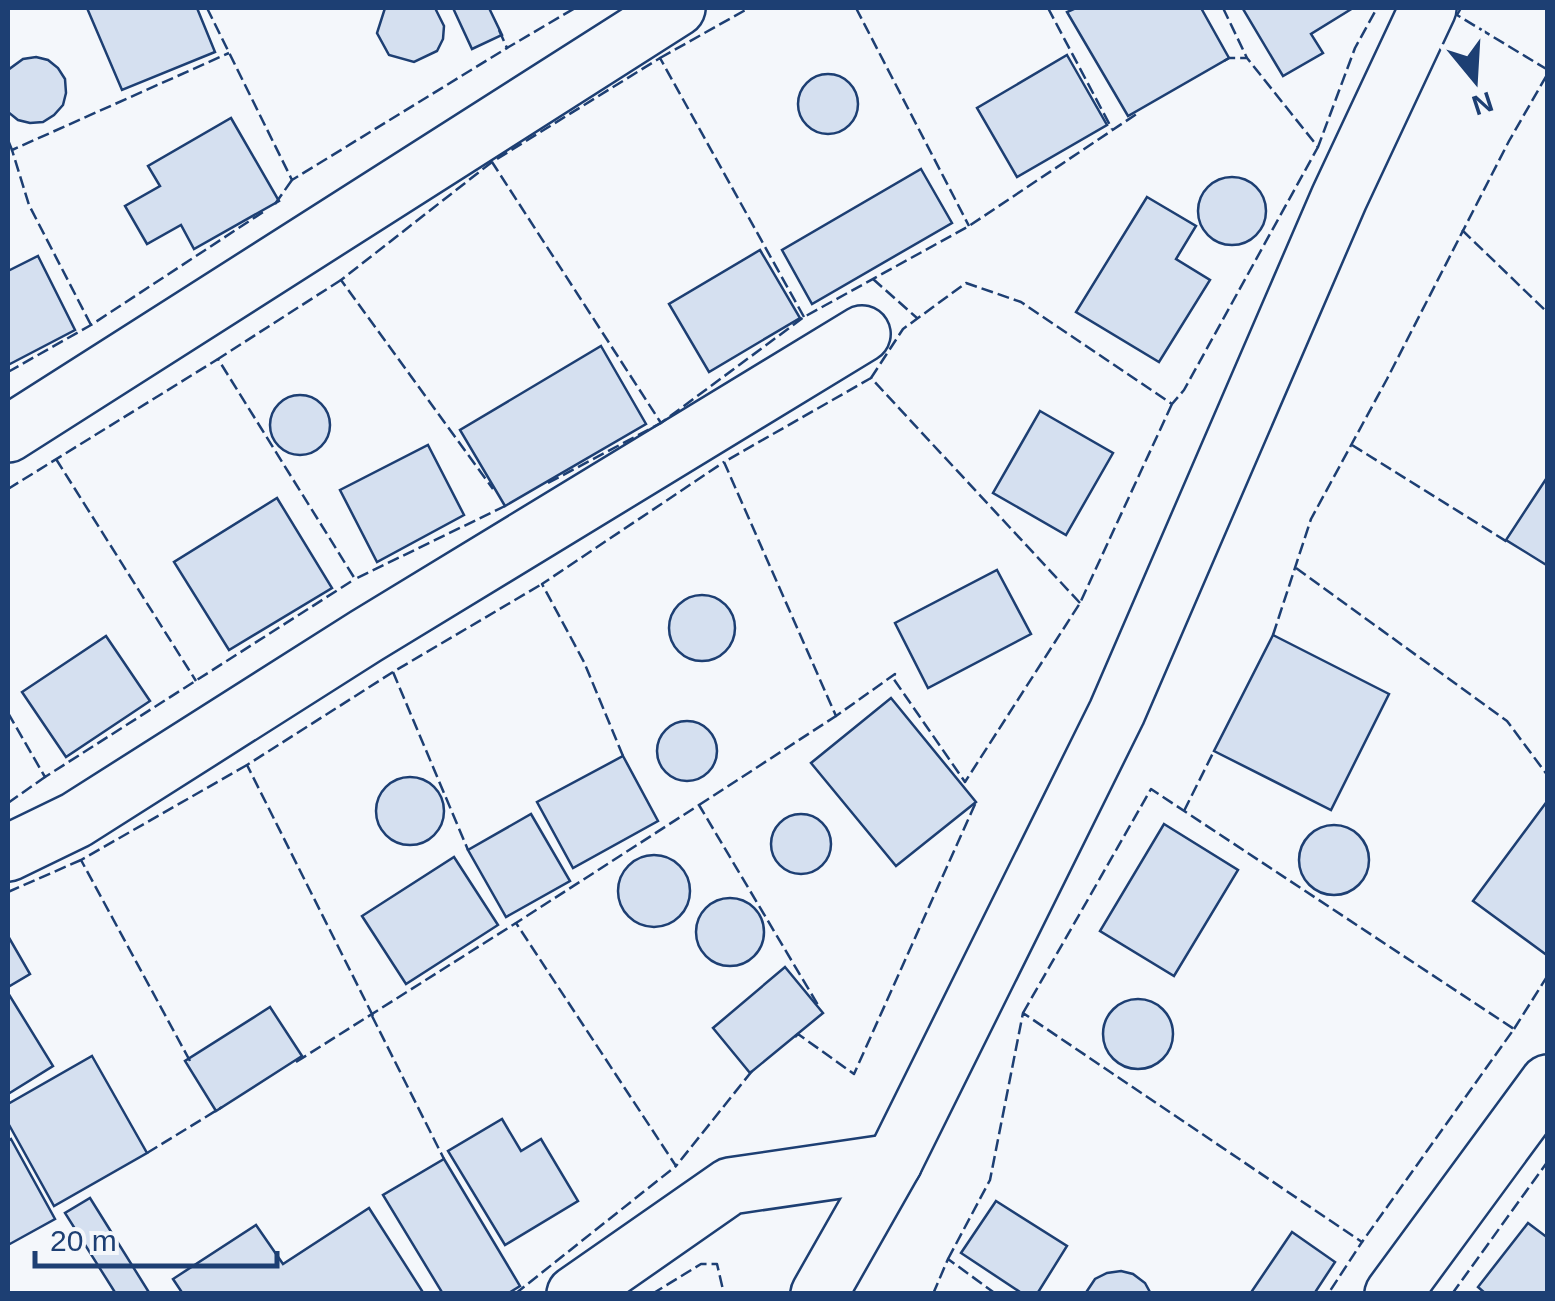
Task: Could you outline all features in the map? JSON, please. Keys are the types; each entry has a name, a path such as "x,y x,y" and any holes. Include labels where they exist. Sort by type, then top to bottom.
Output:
{"street":[{"path":"8,434 676,8"},
{"path":"819,1294 894,1162 1117,712 1339,198 1428,8"},
{"path":"8,853 76,820 366,636 862,334"},
{"path":"1393,1294 1548,1082"},
{"path":"575,1294 730,1186 894,1162"}],"building":[{"path":"87,8 197,8 215,52 122,90"},
{"path":"385,8 435,8 444,26 437,51 414,62 389,55 377,33"},
{"path":"453,8 489,8 502,35 472,49"},
{"path":"1076,8 1201,8 1229,58 1128,116 1067,12"},
{"path":"1353,8 1311,34 1323,53 1283,76 1243,9"},
{"path":"1067,55 1107,125 1017,177 977,108"},
{"path":"36,57 58,68 65,79 66,93 63,105 54,115 43,122 30,123 8,112 8,70 23,59"},
{"path":"828,74 849,83 858,104 849,125 828,134 807,125 798,104 807,83"},
{"path":"231,118 279,201 194,249 181,225 147,244 125,206 160,186 148,166"},
{"path":"921,169 952,223 812,304 782,250"},
{"path":"1232,177 1256,187 1266,211 1256,235 1232,245 1208,235 1198,211 1208,187"},
{"path":"1147,197 1196,226 1176,259 1210,280 1159,362 1076,312"},
{"path":"760,250 800,318 709,372 669,304"},
{"path":"38,256 75,330 8,365 8,271"},
{"path":"601,346 646,424 505,506 460,430"},
{"path":"300,395 321,404 330,425 321,446 300,455 279,446 270,425 279,404"},
{"path":"1040,411 1113,453 1066,535 993,493"},
{"path":"428,445 464,515 377,562 340,490"},
{"path":"1548,476 1548,566 1506,540"},
{"path":"277,498 332,588 229,650 174,562"},
{"path":"997,570 1031,634 928,688 895,623"},
{"path":"702,595 725,605 735,628 725,651 702,661 679,651 669,628 679,605"},
{"path":"1273,635 1389,694 1331,810 1214,751"},
{"path":"106,636 150,701 66,757 22,692"},
{"path":"891,698 976,802 896,866 811,763"},
{"path":"687,721 708,730 717,751 708,772 687,781 666,772 657,751 666,730"},
{"path":"623,756 658,821 573,868 537,802"},
{"path":"410,777 434,787 444,811 434,835 410,845 386,835 376,811 386,787"},
{"path":"1548,800 1548,956 1473,901"},
{"path":"531,814 570,881 506,917 468,850"},
{"path":"801,814 822,823 831,844 822,865 801,874 780,865 771,844 780,823"},
{"path":"1164,824 1238,870 1174,976 1100,931"},
{"path":"1334,825 1359,835 1369,860 1359,885 1334,895 1309,885 1299,860 1309,835"},
{"path":"654,855 679,866 690,891 679,916 654,927 629,916 618,891 629,866"},
{"path":"454,857 498,925 406,984 362,916"},
{"path":"730,898 754,908 764,932 754,956 730,966 706,956 696,932 706,908"},
{"path":"8,936 30,974 8,987"},
{"path":"785,967 823,1013 750,1073 713,1028"},
{"path":"8,993 53,1066 8,1094"},
{"path":"1138,999 1163,1009 1173,1034 1163,1059 1138,1069 1113,1059 1103,1034 1113,1009"},
{"path":"270,1007 302,1056 216,1111 185,1061"},
{"path":"92,1056 147,1153 54,1206 8,1123 8,1104"},
{"path":"502,1119 521,1151 541,1139 578,1201 505,1245 448,1151"},
{"path":"11,1139 55,1219 8,1245 8,1141"},
{"path":"444,1159 520,1286 507,1294 443,1294 383,1195"},
{"path":"90,1198 150,1294 116,1294 65,1213"},
{"path":"996,1201 1067,1246 1037,1294 1023,1294 961,1253"},
{"path":"369,1208 424,1294 183,1294 173,1279 256,1225 283,1264"},
{"path":"1528,1223 1548,1238 1548,1294 1486,1294 1478,1287"},
{"path":"1292,1232 1335,1262 1314,1294 1250,1294"},
{"path":"1121,1271 1145,1283 1151,1294 1085,1294 1095,1279"}],"fence":[{"path":"207,8 292,180 507,48"},
{"path":"499,30 507,48 575,8"},
{"path":"660,58 749,8"},
{"path":"856,8 969,226"},
{"path":"1048,8 1112,129"},
{"path":"1223,8 1247,58"},
{"path":"1224,61 1247,58 1318,147 1355,48 1377,8"},
{"path":"1461,8 1457,15 1548,70"},
{"path":"91,325 29,205 12,150 229,53"},
{"path":"804,317 660,58 492,162 661,423 804,317 969,226 1138,113"},
{"path":"1273,635 1311,519 1548,73"},
{"path":"8,140 12,150 8,152"},
{"path":"871,378 903,329 966,283 1021,302 1172,404 1184,390 1318,147"},
{"path":"492,162 341,280 493,489"},
{"path":"275,204 292,180"},
{"path":"8,372 91,325 263,212"},
{"path":"1462,230 1548,313"},
{"path":"873,279 917,318"},
{"path":"341,280 218,359 355,579 505,506"},
{"path":"8,489 218,359"},
{"path":"1080,603 871,378 724,462 836,716 895,674 893,678 965,782 1080,603 1172,404"},
{"path":"548,483 661,423"},
{"path":"1352,445 1509,543"},
{"path":"56,459 196,681"},
{"path":"623,756 584,662 542,584 724,462"},
{"path":"1296,568 1507,721 1548,776"},
{"path":"8,713 45,777 355,579"},
{"path":"373,1016 247,765 542,584"},
{"path":"393,672 468,850"},
{"path":"699,805 836,716"},
{"path":"1184,811 1214,751"},
{"path":"190,1061 81,860 247,765"},
{"path":"8,803 45,777 43,773"},
{"path":"1023,1013 1151,789 1514,1029 1362,1242"},
{"path":"795,1037 798,1034 854,1074 976,802"},
{"path":"752,1071 676,1166 516,923 699,805 818,1005"},
{"path":"8,892 81,860"},
{"path":"296,1062 516,923"},
{"path":"1514,1029 1548,975"},
{"path":"948,1259 990,1180 1023,1013 1362,1242 1328,1294"},
{"path":"372,1016 444,1159"},
{"path":"147,1153 222,1107"},
{"path":"1452,1294 1548,1161"},
{"path":"515,1294 676,1166"},
{"path":"933,1294 948,1259 996,1294"},
{"path":"652,1294 701,1264 717,1264 724,1294"}]}
